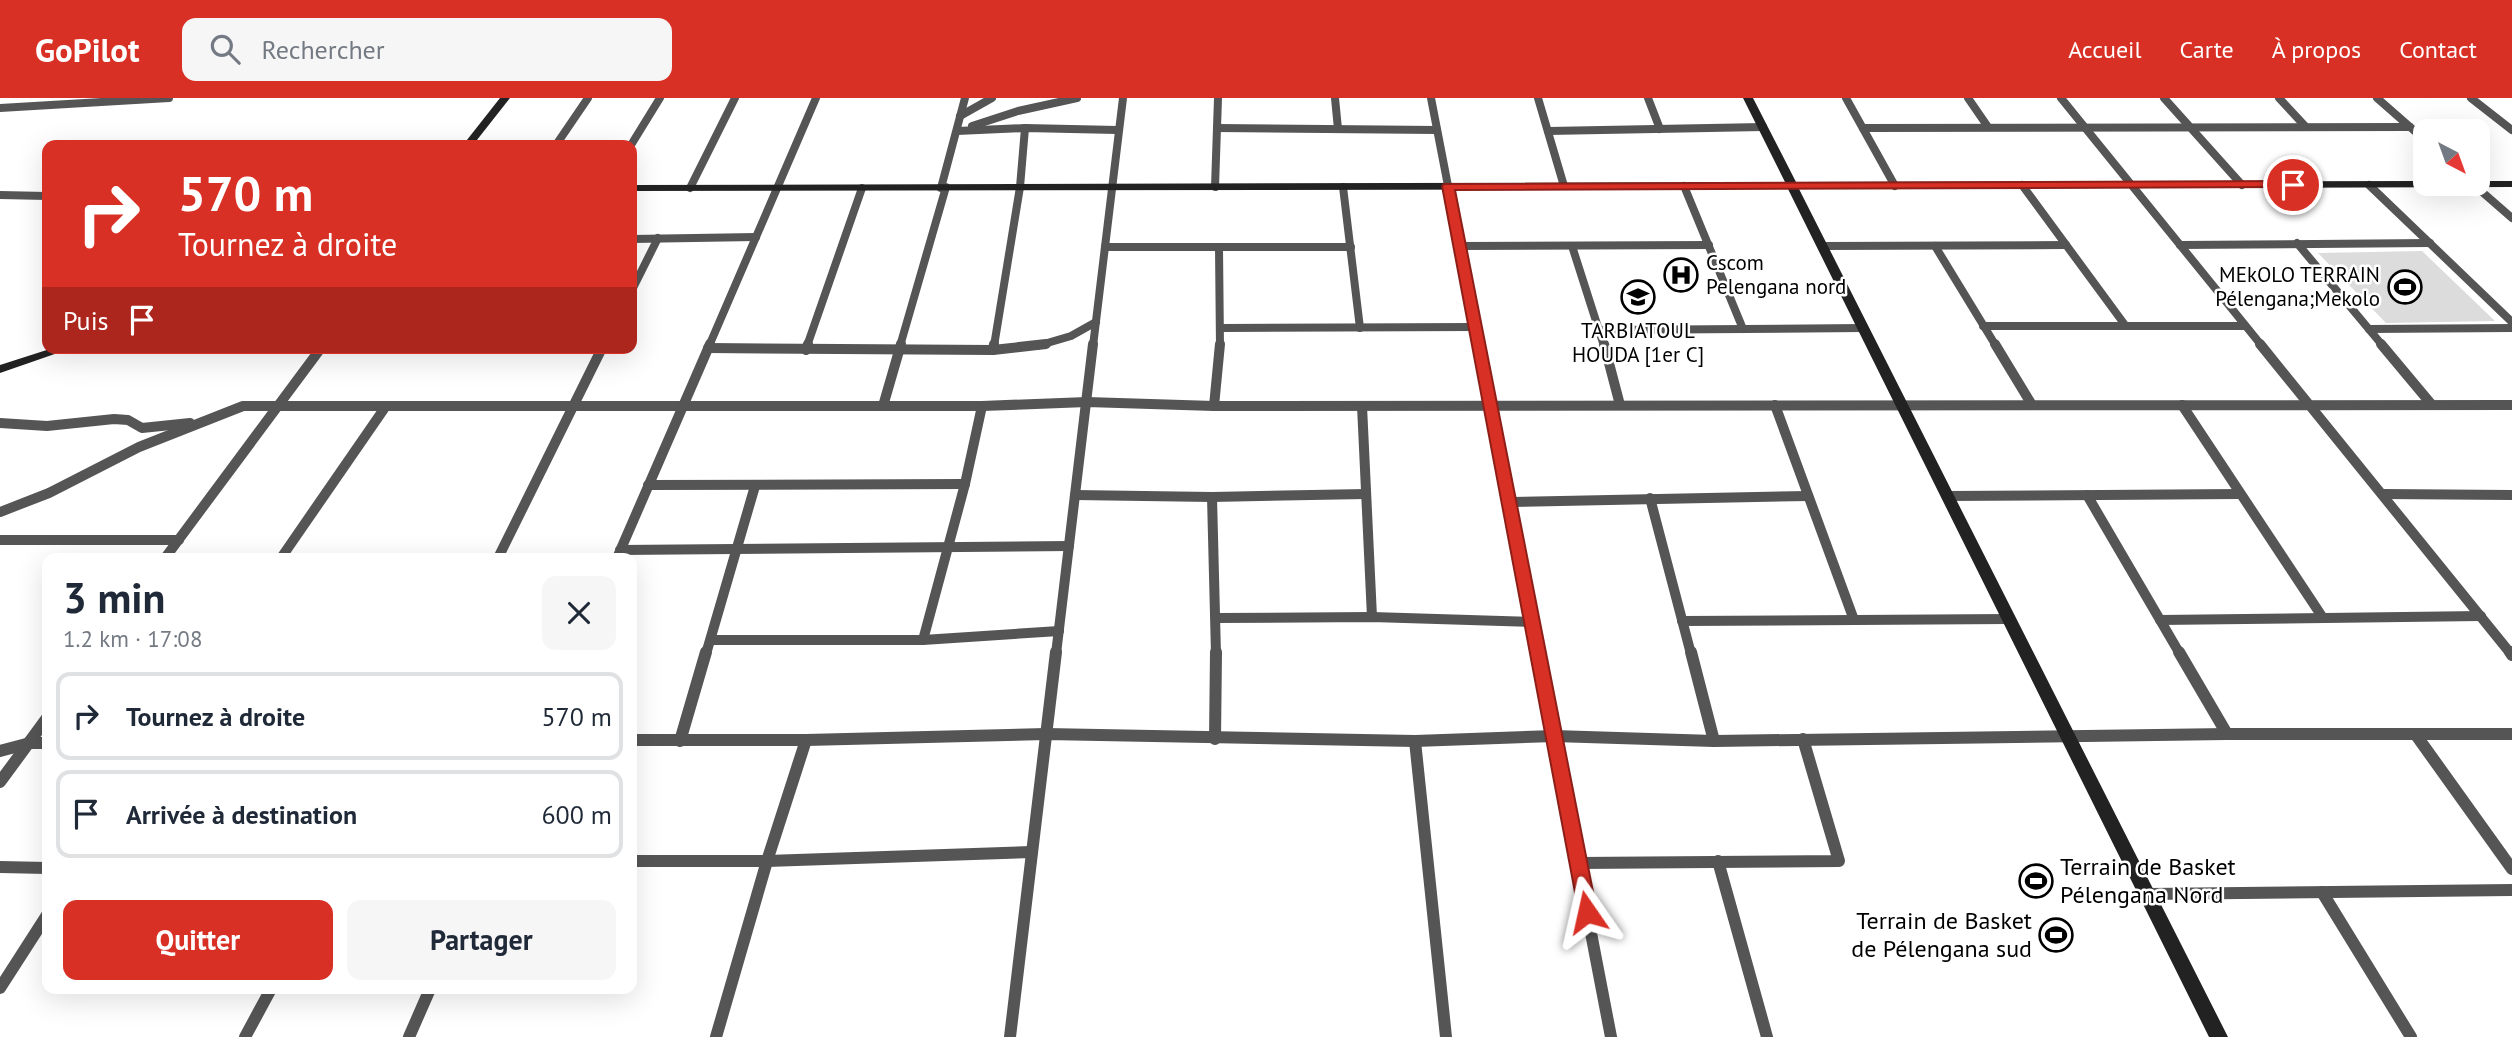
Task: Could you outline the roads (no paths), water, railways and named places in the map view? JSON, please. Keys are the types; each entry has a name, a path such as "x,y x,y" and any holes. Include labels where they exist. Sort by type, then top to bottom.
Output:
{"street":[{"path":"0,108 169,98"},
{"path":"472,140 506,98"},
{"path":"559,140 588,98"},
{"path":"634,140 660,98"},
{"path":"690,188 735,98"},
{"path":"618,553 816,98"},
{"path":"883,406 944,187 965,98"},
{"path":"960,116 992,98"},
{"path":"957,131 1018,111 1077,98"},
{"path":"1010,1037 1122,98"},
{"path":"1215,187 1218,98"},
{"path":"1335,98 1338,129"},
{"path":"1431,98 1611,1037"},
{"path":"1538,98 1564,186"},
{"path":"1648,98 1660,129"},
{"path":"1748,98 2219,1037"},
{"path":"1846,98 1895,186"},
{"path":"1968,98 1988,127"},
{"path":"2061,98 2512,654"},
{"path":"2164,98 2242,185"},
{"path":"2278,98 2305,126"},
{"path":"2377,98 2413,130"},
{"path":"2471,98 2511,128"},
{"path":"1548,131 1763,127"},
{"path":"1863,128 2410,127"},
{"path":"957,131 1025,128 1117,130"},
{"path":"993,351 1020,187 1025,128"},
{"path":"1217,128 1437,130"},
{"path":"2490,184 2512,184"},
{"path":"2022,185 2125,325"},
{"path":"2369,185 2512,322"},
{"path":"637,188 2413,185"},
{"path":"1684,186 1743,329"},
{"path":"1343,187 1360,328"},
{"path":"806,350 862,188"},
{"path":"0,195 42,196"},
{"path":"2487,196 2512,218"},
{"path":"637,239 756,237"},
{"path":"637,280 658,239"},
{"path":"2297,243 2432,405"},
{"path":"2180,245 2430,243"},
{"path":"1460,246 1709,245"},
{"path":"1822,246 2066,245"},
{"path":"1572,246 1600,330 1620,405"},
{"path":"1935,246 2032,405"},
{"path":"1105,247 1351,247"},
{"path":"1214,406 1222,328 1219,248"},
{"path":"708,348 993,351 1053,344 1073,337 1096,323"},
{"path":"1983,326 2245,326"},
{"path":"1222,328 1475,327"},
{"path":"2369,329 2512,327"},
{"path":"1600,330 1863,328"},
{"path":"0,369 47,354"},
{"path":"169,553 317,354"},
{"path":"500,553 599,354"},
{"path":"0,512 49,493 139,447 243,406 982,406 1087,402 1214,406 2512,405"},
{"path":"1775,405 1854,621"},
{"path":"2182,405 2323,618"},
{"path":"284,553 386,406"},
{"path":"923,639 965,484 982,406"},
{"path":"1362,406 1372,617"},
{"path":"0,423 47,426 114,419 128,420 142,428 203,422"},
{"path":"648,485 965,484"},
{"path":"680,741 712,640 755,486"},
{"path":"1075,495 1212,497 1366,494"},
{"path":"1948,496 2240,494"},
{"path":"2382,494 2512,495"},
{"path":"2087,495 2227,734"},
{"path":"1509,502 1808,496"},
{"path":"1212,497 1216,618 1215,739"},
{"path":"1650,498 1714,741"},
{"path":"0,540 179,540"},
{"path":"637,553 738,548 1069,546"},
{"path":"2160,620 2481,616"},
{"path":"1216,618 1372,617 1532,622"},
{"path":"1682,621 2009,619"},
{"path":"712,640 923,639 1059,631"},
{"path":"0,782 42,725"},
{"path":"637,740 806,740 1046,734 1415,741 1554,736 1714,741 2227,734 2512,734"},
{"path":"2416,735 2512,869"},
{"path":"1578,863 1839,861 1803,739"},
{"path":"716,1037 806,740"},
{"path":"1415,741 1446,1037"},
{"path":"0,751 30,743 42,743"},
{"path":"637,861 768,861 1032,852"},
{"path":"1718,861 1767,1037"},
{"path":"0,867 42,868"},
{"path":"2148,894 2512,890"},
{"path":"2322,891 2412,1037"},
{"path":"0,988 42,923"},
{"path":"245,1037 268,994"},
{"path":"409,1037 428,994"}],"place":[{"name":"Cscom Pelengana nord","path":"1681,275"},
{"name":"MEkOLO TERRAIN Pélengana;Mekolo","path":"2405,287"},
{"name":"TARBIATOUL HOUDA [1er C]","path":"1638,297"},
{"name":"Terrain de Basket Pélengana Nord","path":"2036,881"},
{"name":"Terrain de Basket de Pélengana sud","path":"2056,935"}]}
